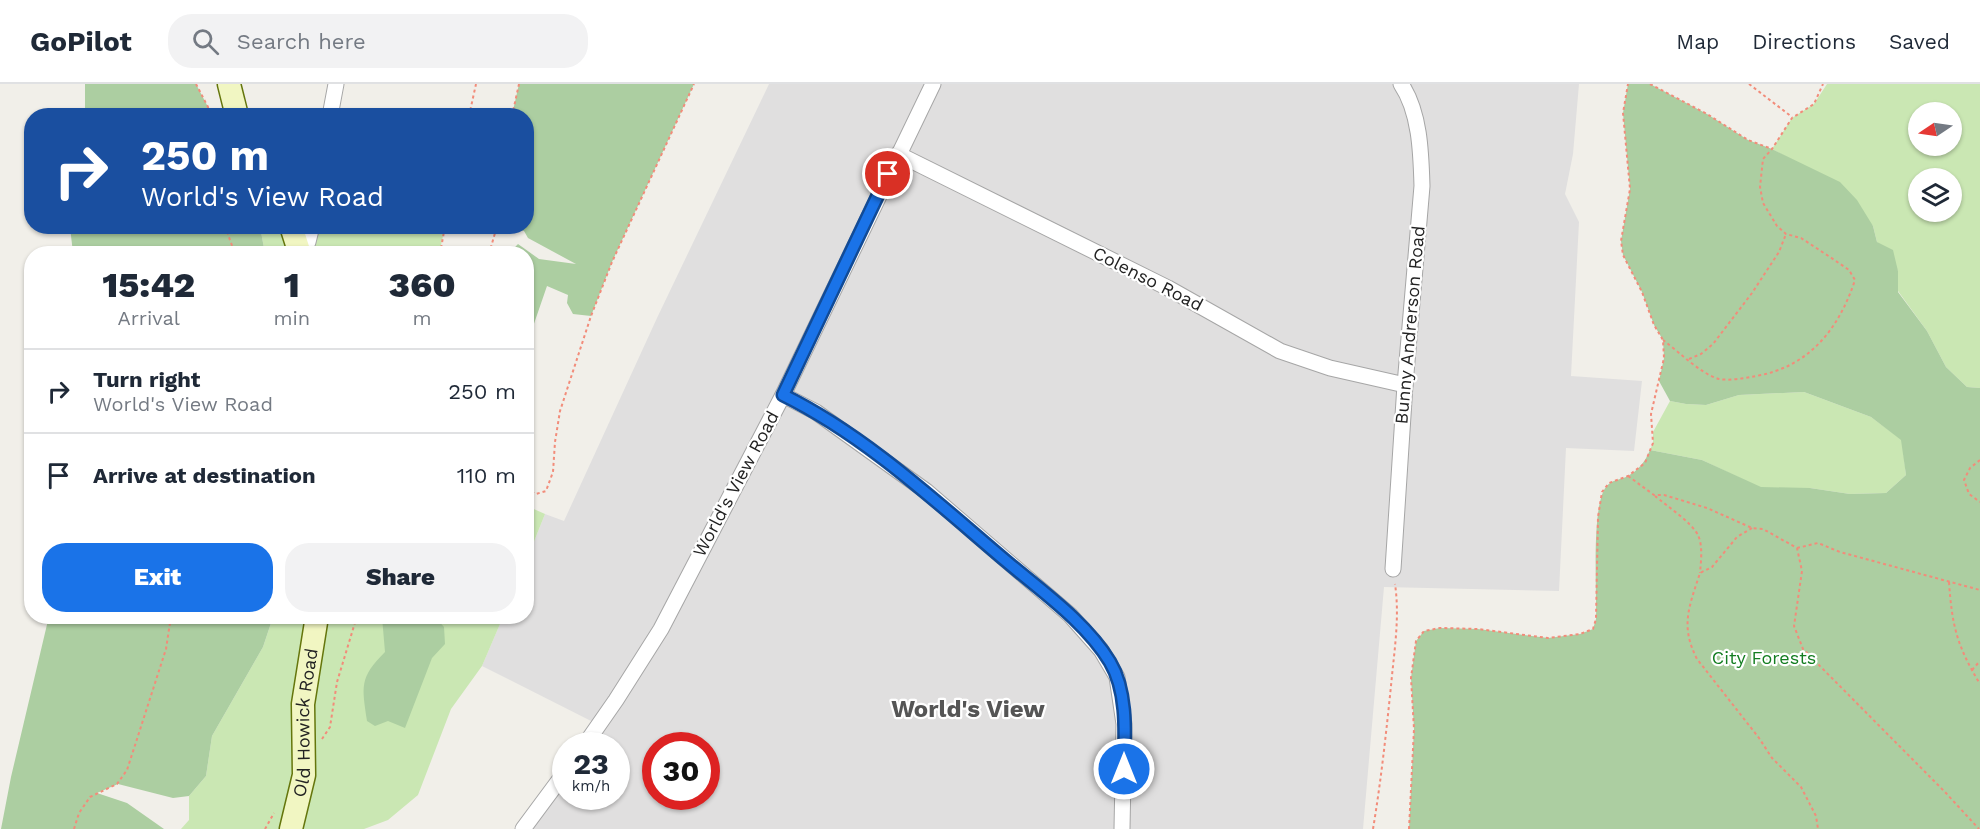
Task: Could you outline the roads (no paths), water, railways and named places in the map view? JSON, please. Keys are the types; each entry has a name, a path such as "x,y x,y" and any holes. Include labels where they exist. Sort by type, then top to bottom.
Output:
{"main road":[{"path":"229,84 235,108"},
{"name":"Old Howick Road","path":"291,829 304,775 303,704 316,624"}],"street":[{"path":"332,108 336,84"},
{"name":"World's View Road","path":"594,732 661,629 783,395 933,84"},
{"name":"Bunny Andrerson Road","path":"1393,569 1405,385 1422,186 1421,159 1412,106 1401,84"},
{"name":"Colenso Road","path":"898,154 1168,288 1280,351 1330,368 1405,385"},
{"path":"783,395 816,412 926,491 1070,615 1101,650 1117,677 1123,714 1125,744 1122,829"},
{"path":"523,829 552,790"}],"district":[{"name":"World's View","path":"968,709"}],"park label":[{"name":"City Forests","path":"1764,658"}]}
